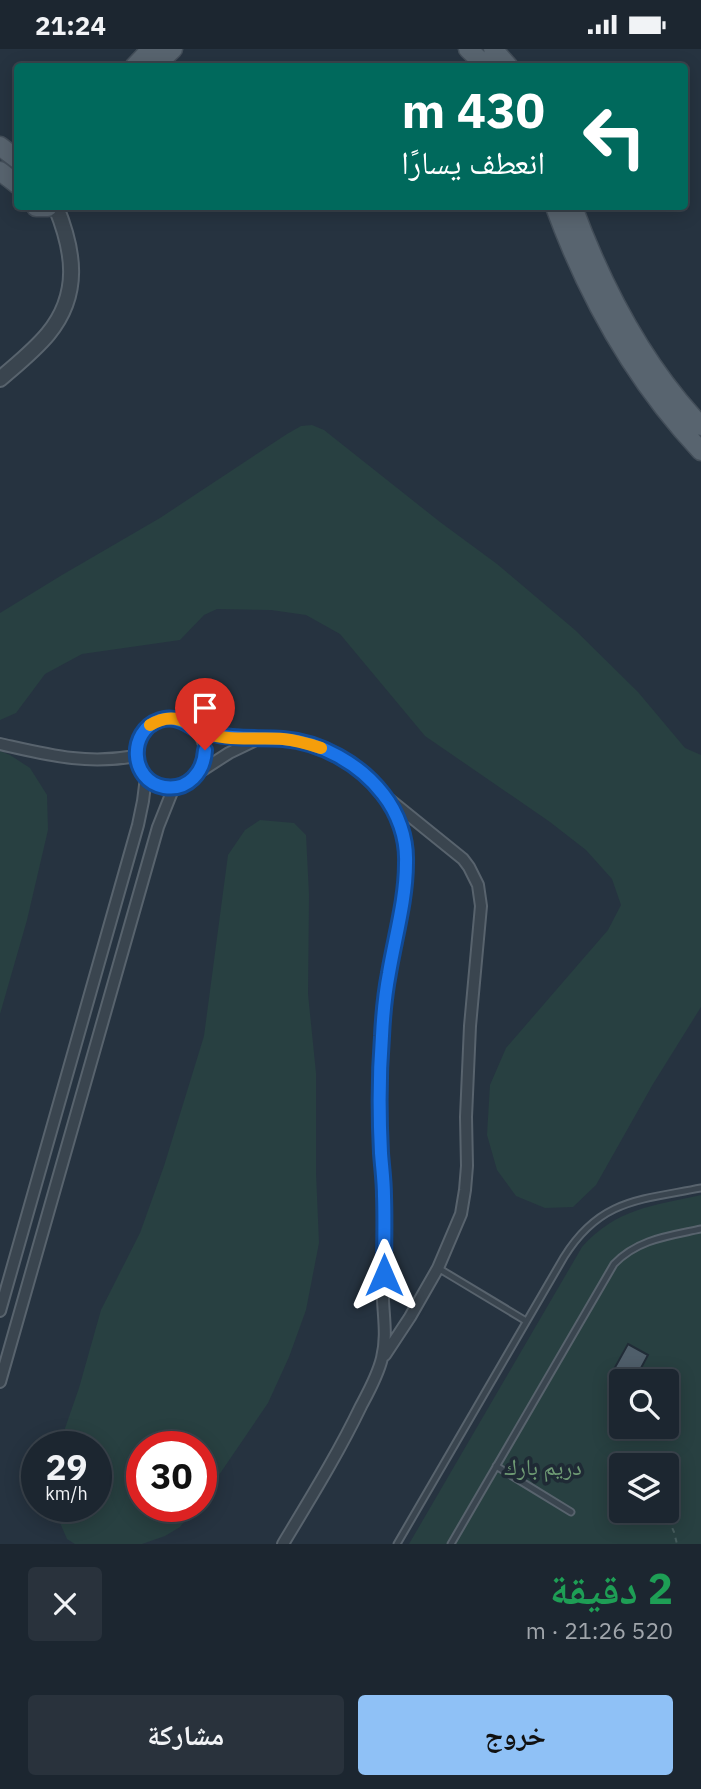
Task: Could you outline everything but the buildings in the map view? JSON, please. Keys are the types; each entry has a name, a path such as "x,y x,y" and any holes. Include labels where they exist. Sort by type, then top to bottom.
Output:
{"main road":[{"path":"138,63 151,49"},
{"path":"158,63 173,49"},
{"path":"468,49 483,63"},
{"path":"493,49 505,63"},
{"path":"0,146 14,157"},
{"path":"0,171 14,182"},
{"path":"556,210 581,269 637,373 701,451"},
{"path":"574,210 596,263 632,333 672,393 701,426"}],"street":[{"path":"0,379 48,334 66,302 72,265 70,246 57,210"},
{"path":"200,772 205,750 200,735 183,720 160,720 142,734 136,756 138,764 146,777 159,785 174,787 188,782 229,753 260,739"},
{"path":"195,729 227,737 296,741 323,749 357,769 376,785 396,815 404,839 407,865 388,976 382,1038 380,1100 384,1193 383,1303 386,1327 382,1360 349,1431 283,1544"},
{"path":"0,744 75,759 105,760 136,756"},
{"path":"0,1311 141,813 146,777"},
{"path":"0,1382 158,827 174,787"},
{"path":"382,1360 438,1268 461,1214 467,1165 467,1072 481,906 474,876 463,859 383,795"},
{"path":"97,968 116,973"}],"lane":[{"path":"397,1544 571,1245 589,1224 625,1204 701,1188"},
{"path":"451,1544 614,1263 629,1250 648,1241 701,1229"},
{"path":"438,1268 526,1321"},
{"path":"496,1466 571,1513"}],"path":[{"path":"670,1523 677,1544"}],"green space":[{"path":"312,425 324,430 497,564 575,630 638,692 685,748 701,755 701,1007 653,1084 596,1185 573,1207 545,1208 516,1196 497,1170 487,1135 490,1085 506,1048 608,930 621,905 612,879 586,850 550,822 425,736 340,634 306,615 271,610 217,609 204,615 180,640 82,654 45,674 16,713 0,720 0,613 160,518 287,434 301,426"},
{"path":"0,751 30,768 47,795 48,830 27,920 0,1014"},
{"path":"260,820 294,823 306,835 309,895 308,994 316,1073 319,1243 306,1310 268,1403 217,1478 217,1431 126,1431 126,1522 184,1522 180,1527 142,1544 75,1544 67,1539 60,1522 112,1522 112,1431 64,1431 101,1310 140,1233 164,1166 204,1036 228,855 245,830"},
{"name":"دريم بارك","path":"701,1195 701,1544 409,1544 582,1247 595,1234 622,1216 651,1206"}],"slow traffic":[{"path":"150,725 160,720 183,720 195,729 211,734 244,739 281,739 321,748"}],"route":[{"path":"205,750 203,765 195,778 174,787 152,782 141,771 136,756 138,741 147,728 160,720 168,719 183,720 195,729 227,737 281,739 310,744 335,755 367,777 376,785 396,815 404,839 407,865 388,976 380,1070 384,1275"}]}
